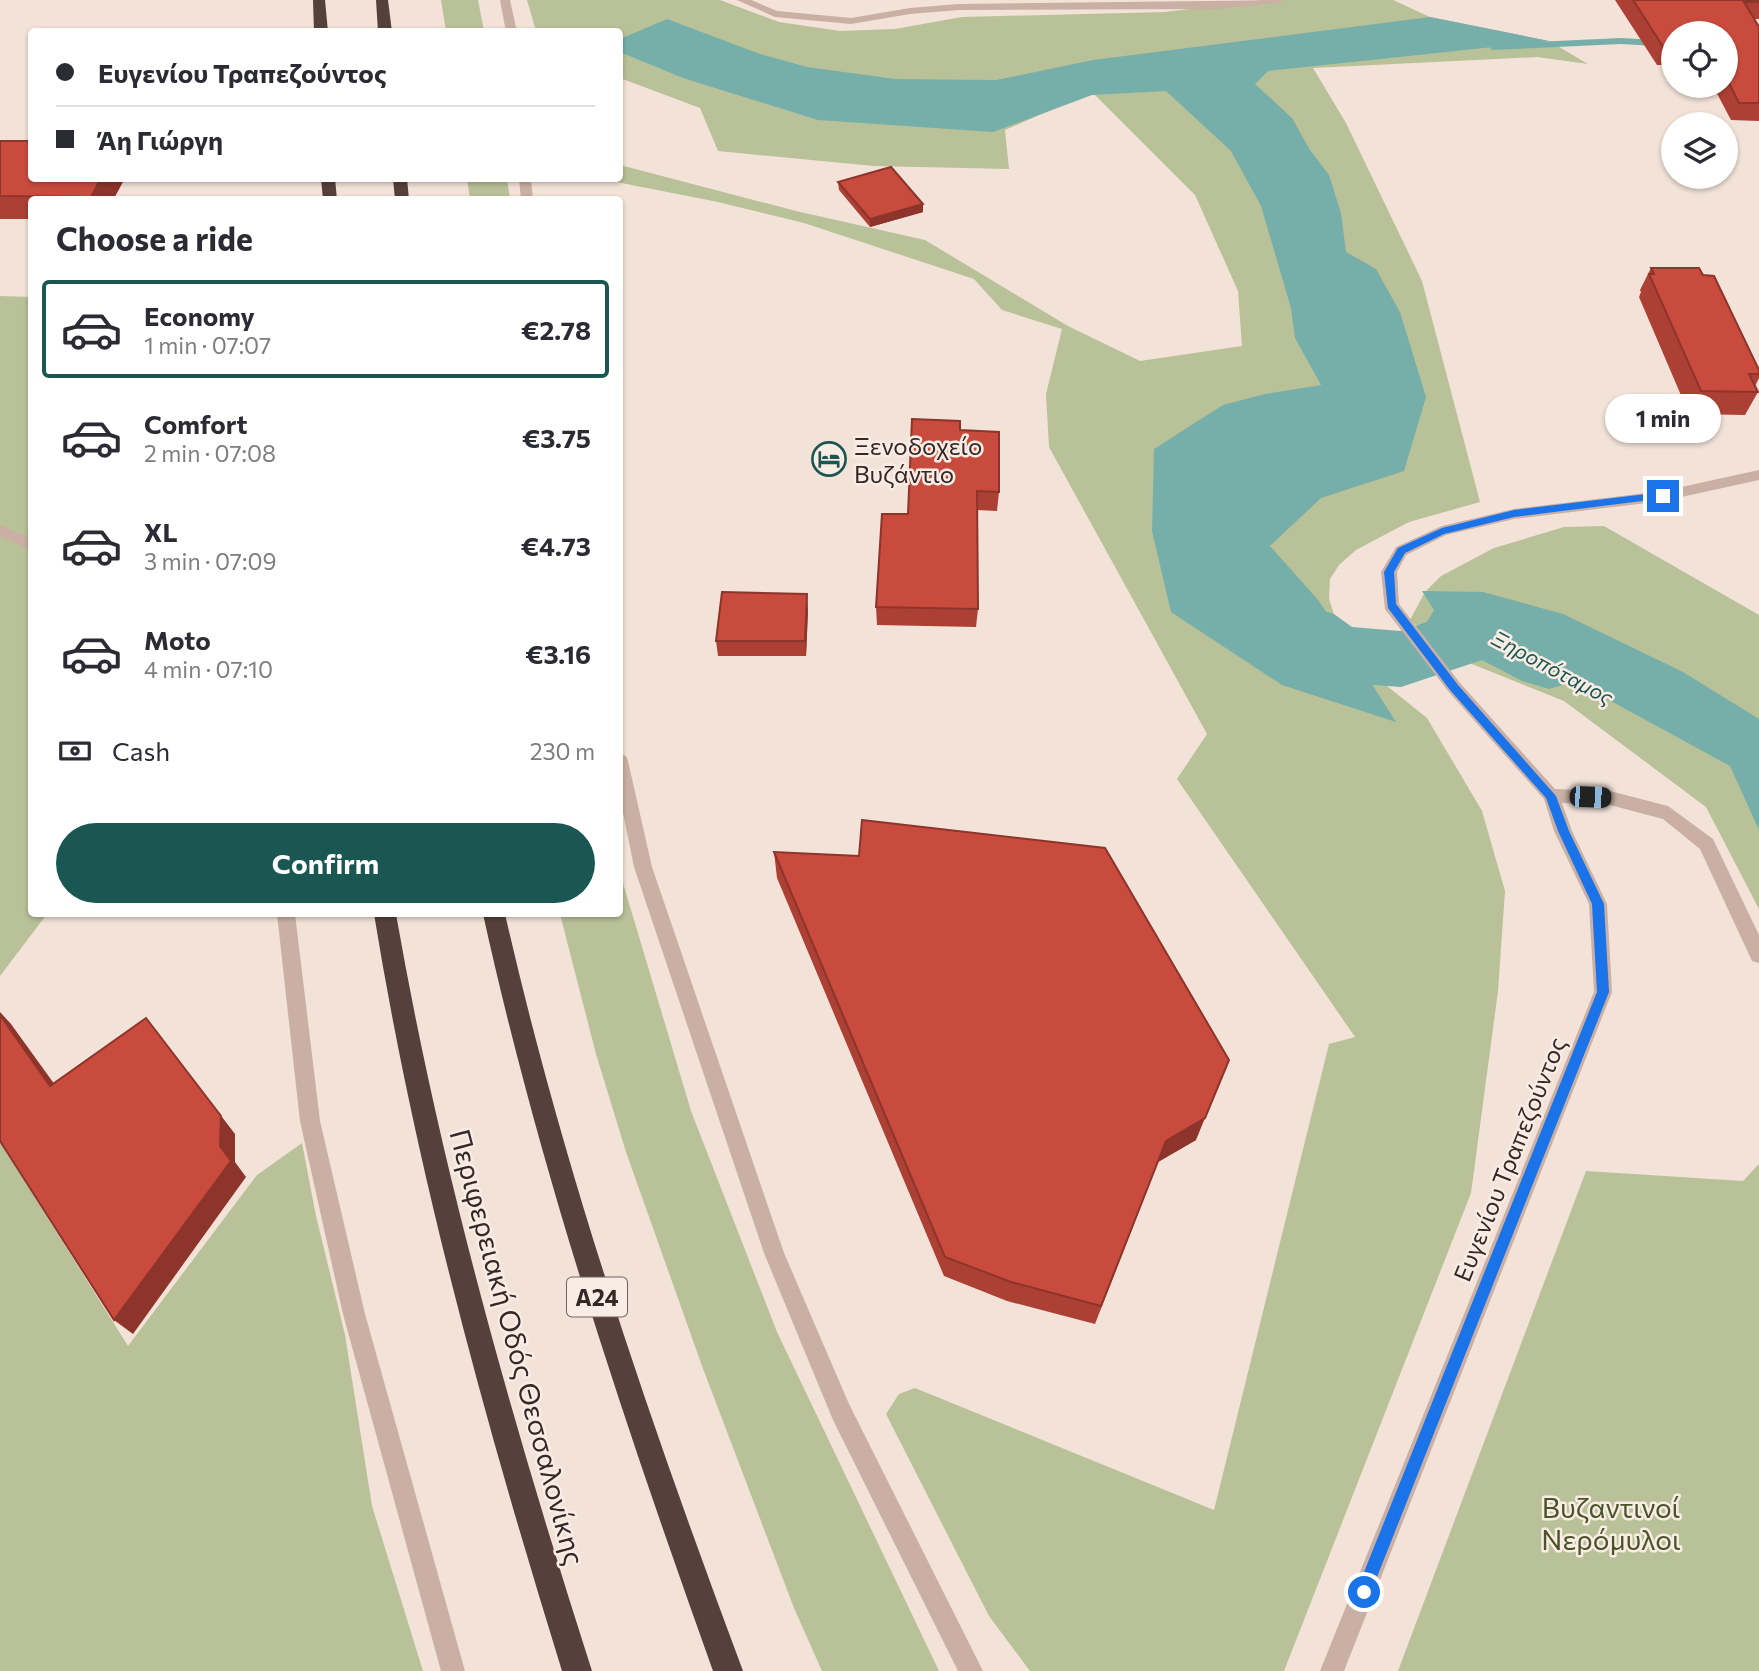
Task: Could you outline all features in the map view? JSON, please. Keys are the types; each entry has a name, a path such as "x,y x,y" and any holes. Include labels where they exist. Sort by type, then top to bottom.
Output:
{"highway":[{"path":"319,0 321,28"},
{"path":"382,0 385,28"},
{"name":"Περιφερειακή Οδός Θεσσαλονίκης","path":"385,917 397,996 448,1233 529,1519 577,1671"},
{"name":"Α24","path":"495,917 563,1195 654,1469 728,1671"}],"street":[{"path":"505,0 511,28"},
{"path":"742,0 775,14 851,21 910,11 959,8 1218,6 1278,0"},
{"name":"Ευγενίου Τραπεζούντος","path":"1332,1671 1603,992 1598,904 1563,831 1550,796 1454,687 1391,605 1389,572 1401,551 1442,531 1514,514 1663,496 1759,475"},
{"path":"0,530 28,543"},
{"path":"623,775 643,867 774,1253 841,1412 971,1671"},
{"path":"1550,796 1610,798 1668,813 1707,844 1759,955"},
{"path":"286,917 310,1121 354,1314 453,1671"}],"green space":[{"path":"441,0 478,0 483,28 446,28"},
{"path":"527,0 720,0 779,22 840,31 895,29 962,17 1165,12 1262,0 1393,0 1430,17 1549,41 1588,64 1537,57 1313,68 1346,123 1422,281 1480,502 1409,522 1356,550 1339,565 1330,579 1329,599 1347,654 1427,718 1482,811 1505,891 1498,991 1471,1193 1284,1671 1030,1671 989,1616 886,1414 899,1394 915,1388 1214,1510 1329,1044 1355,1037 1177,779 1207,734 1049,447 1046,394 1062,329 1002,310 974,279 804,223 718,202 616,182 623,182 623,166 796,211 925,240 1068,326 1140,361 1242,346 1238,291 1195,195 1092,92 1005,130 1009,169 874,166 718,151 700,108 623,79 623,28 535,28"},
{"path":"467,182 507,182 510,196 470,196"},
{"path":"0,296 28,297 28,917 45,917 0,976"},
{"path":"1604,526 1759,615 1759,909 1706,807 1564,701 1457,658 1410,620 1425,592 1441,576 1494,548 1564,527"},
{"path":"623,883 691,1111 777,1332 939,1671 822,1671 794,1608 702,1366 626,1152 596,1054 561,917 623,917"},
{"path":"0,1142 128,1346 257,1175 302,1143 316,1216 345,1335 372,1506 423,1671 0,1671"},
{"name":"Βυζαντινοί Νερόμυλοι","path":"1759,1164 1759,1671 1398,1671 1586,1171 1743,1181"}],"water":[{"path":"1430,17 1549,41 1268,71 1255,84 1292,118 1310,150 1329,175 1341,213 1346,252 1376,269 1400,312 1426,397 1404,471 1321,498 1270,546 1319,601 1396,722 1282,685 1171,612 1152,531 1154,449 1223,405 1265,394 1321,385 1295,338 1291,308 1261,206 1231,151 1166,91 1092,95 993,132 818,120 683,78 623,53 623,38 667,19 760,54 807,67 895,79 996,80 1093,60"},
{"path":"1422,591 1483,592 1563,614 1683,672 1759,719 1759,830 1730,766 1576,682 1460,651"}],"building":[{"path":"1633,0 1759,0 1744,2 1759,27 1759,103 1739,103 1736,98 1738,21 1661,21 1661,43"},
{"path":"0,141 28,141 28,182 99,182 92,196 0,196"},
{"path":"891,167 923,204 870,219 838,182"},
{"path":"1651,268 1699,268 1703,275 1714,276 1759,370 1759,374 1749,374 1758,392 1701,391 1649,274 1654,274"},
{"path":"912,419 960,421 960,430 999,432 999,492 977,491 978,609 876,607 882,514 908,514"},
{"path":"722,592 807,594 805,641 716,641"},
{"path":"862,820 1105,848 1229,1060 1205,1118 1166,1141 1101,1306 1011,1282 945,1257 774,852 859,856"},
{"path":"0,1015 50,1086 146,1018 221,1116 220,1146 231,1161 114,1320 0,1141"}],"waterway":[{"path":"1493,47 1621,41 1661,43"},
{"name":"Ξηροπόταμος","path":"1255,607 1294,634 1308,634 1335,654 1401,659 1455,641 1463,624 1503,637 1549,661"}],"place":[{"name":"Ξενοδοχείο Βυζάντιο","path":"829,459"}],"route":[{"path":"1364,1592 1603,992 1598,904 1563,831 1550,796 1454,687 1391,605 1389,572 1401,551 1442,531 1514,514 1663,496"}]}
